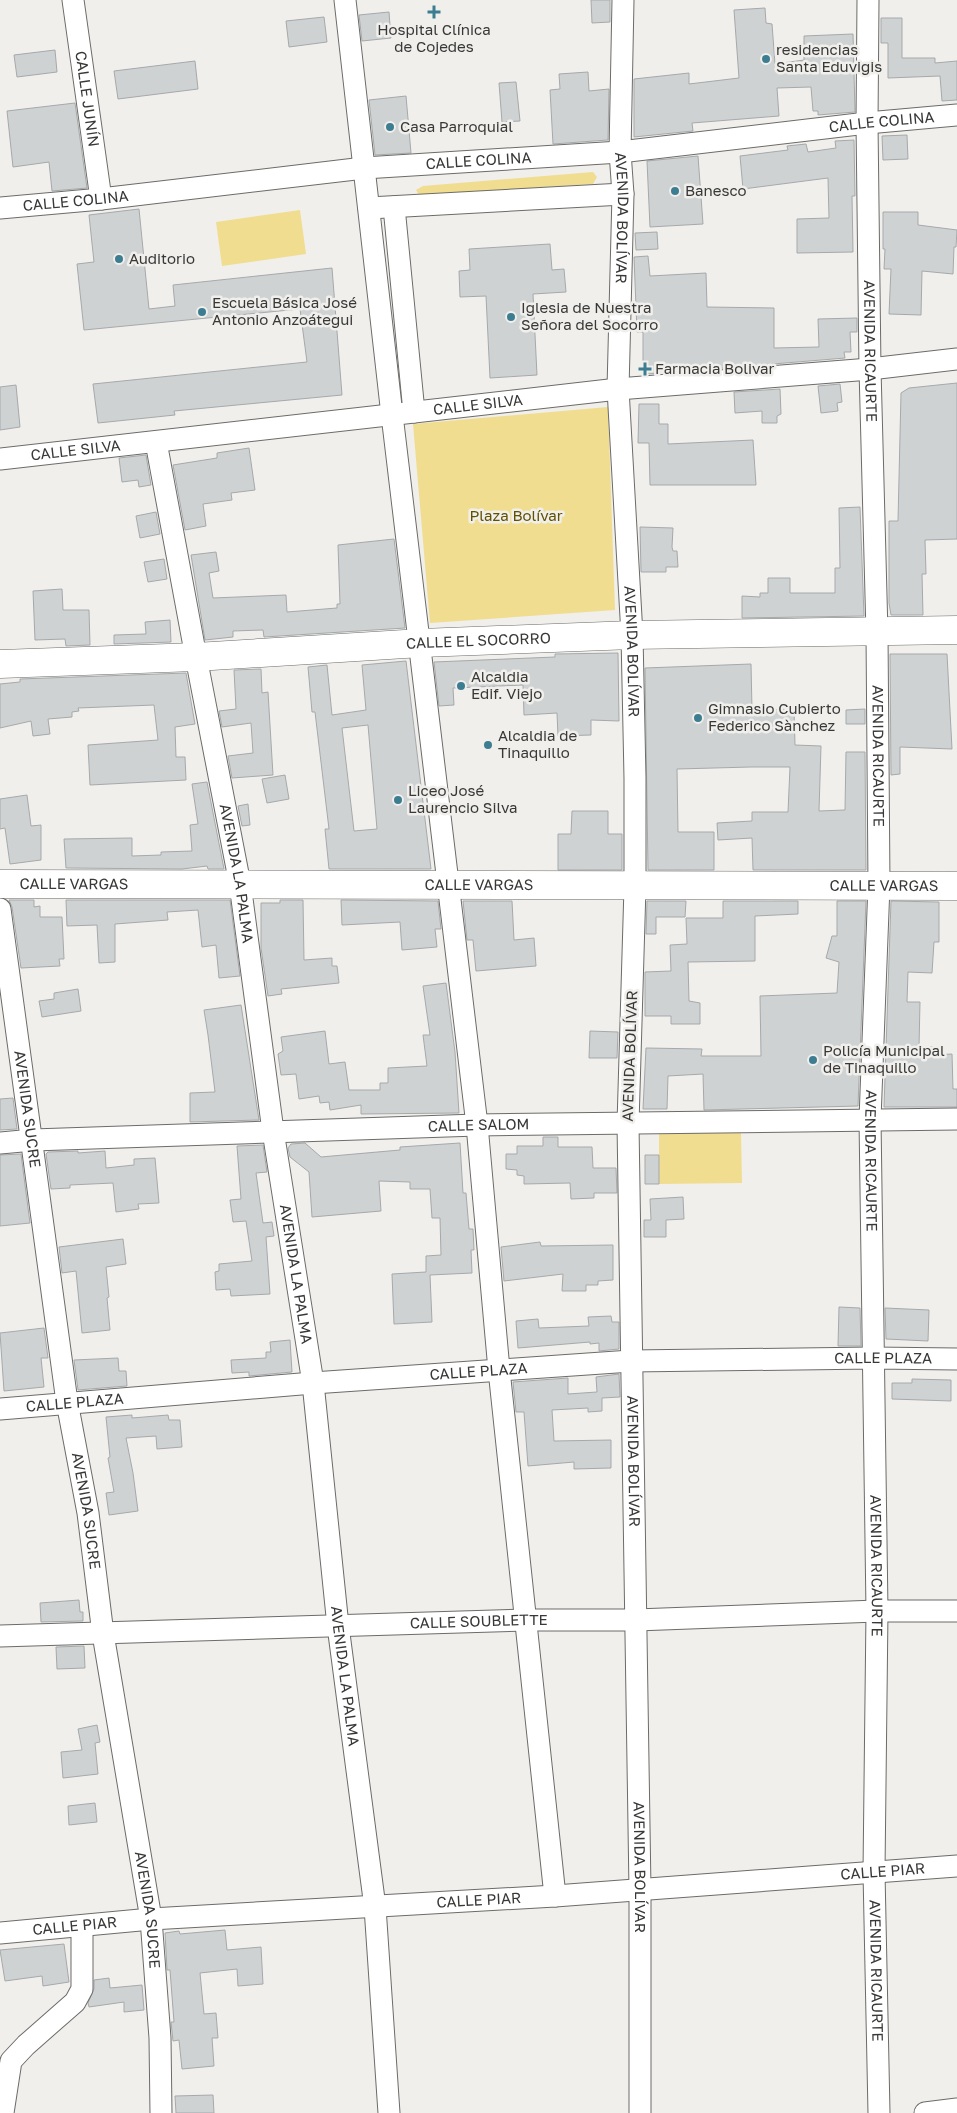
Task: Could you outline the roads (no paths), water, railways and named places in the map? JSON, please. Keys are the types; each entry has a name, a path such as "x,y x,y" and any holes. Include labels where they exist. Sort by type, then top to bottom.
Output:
{"street":[{"name":"CALLE JUNÍN","path":"73,0 100,199"},
{"path":"345,0 447,886 477,1125 499,1370 555,1896"},
{"name":"AVENIDA BOLÍVAR","path":"623,0 620,152 623,194 618,389 632,635 635,778 635,887 628,1124 640,1890 640,2113"},
{"name":"AVENIDA RICAURTE","path":"868,0 867,123 870,369 877,633 879,885 870,1120 877,1611 874,1872 879,2113"},
{"name":"CALLE COLINA","path":"0,208 100,199 364,168 620,152 867,123 957,115"},
{"path":"368,208 623,194"},
{"path":"394,207 414,412"},
{"name":"CALLE SILVA","path":"0,459 618,389 870,369 957,359"},
{"name":"AVENIDA LA PALMA","path":"156,442 240,884 273,1131 313,1384 338,1626 374,1907 389,2113"},
{"name":"CALLE EL SOCORRO","path":"0,664 196,657 420,643 632,635 877,633 957,630"},
{"name":"CALLE VARGAS","path":"0,884 635,887 957,886"},
{"name":"AVENIDA SUCRE","path":"0,909 33,1140 67,1402 88,1513 104,1634 151,1919 160,2038 161,2113"},
{"name":"CALLE SALOM","path":"0,1143 33,1140 477,1125 957,1119"},
{"name":"CALLE PLAZA","path":"0,1409 67,1402 631,1361 873,1358 957,1359"},
{"name":"CALLE SOUBLETTE","path":"0,1636 527,1620 636,1620 877,1611 957,1611"},
{"name":"CALLE PIAR","path":"0,1933 151,1919 555,1896 957,1866"},
{"path":"4,2113 11,2061 26,2045 75,2002 82,1989 82,1926"},
{"path":"925,2113 957,2109"}],"place":[{"name":"Hospital Clínica de Cojedes","path":"434,12"},
{"name":"residencias Santa Eduvigis","path":"766,59"},
{"name":"Casa Parroquial","path":"390,127"},
{"name":"Banesco","path":"675,191"},
{"name":"Auditorio","path":"119,259"},
{"name":"Escuela Básica José Antonio Anzoátegui","path":"202,312"},
{"name":"Iglesia de Nuestra Señora del Socorro","path":"511,317"},
{"name":"Farmacia Bolivar","path":"645,369"},
{"name":"Alcaldia Edif. Viejo","path":"461,686"},
{"name":"Gimnasio Cubierto Federico Sànchez","path":"698,718"},
{"name":"Alcaldia de Tinaquillo","path":"488,745"},
{"name":"Liceo José Laurencio Silva","path":"398,800"},
{"name":"Policía Municipal de Tinaquillo","path":"813,1060"}],"park label":[{"name":"Plaza Bolívar","path":"516,516"}]}
